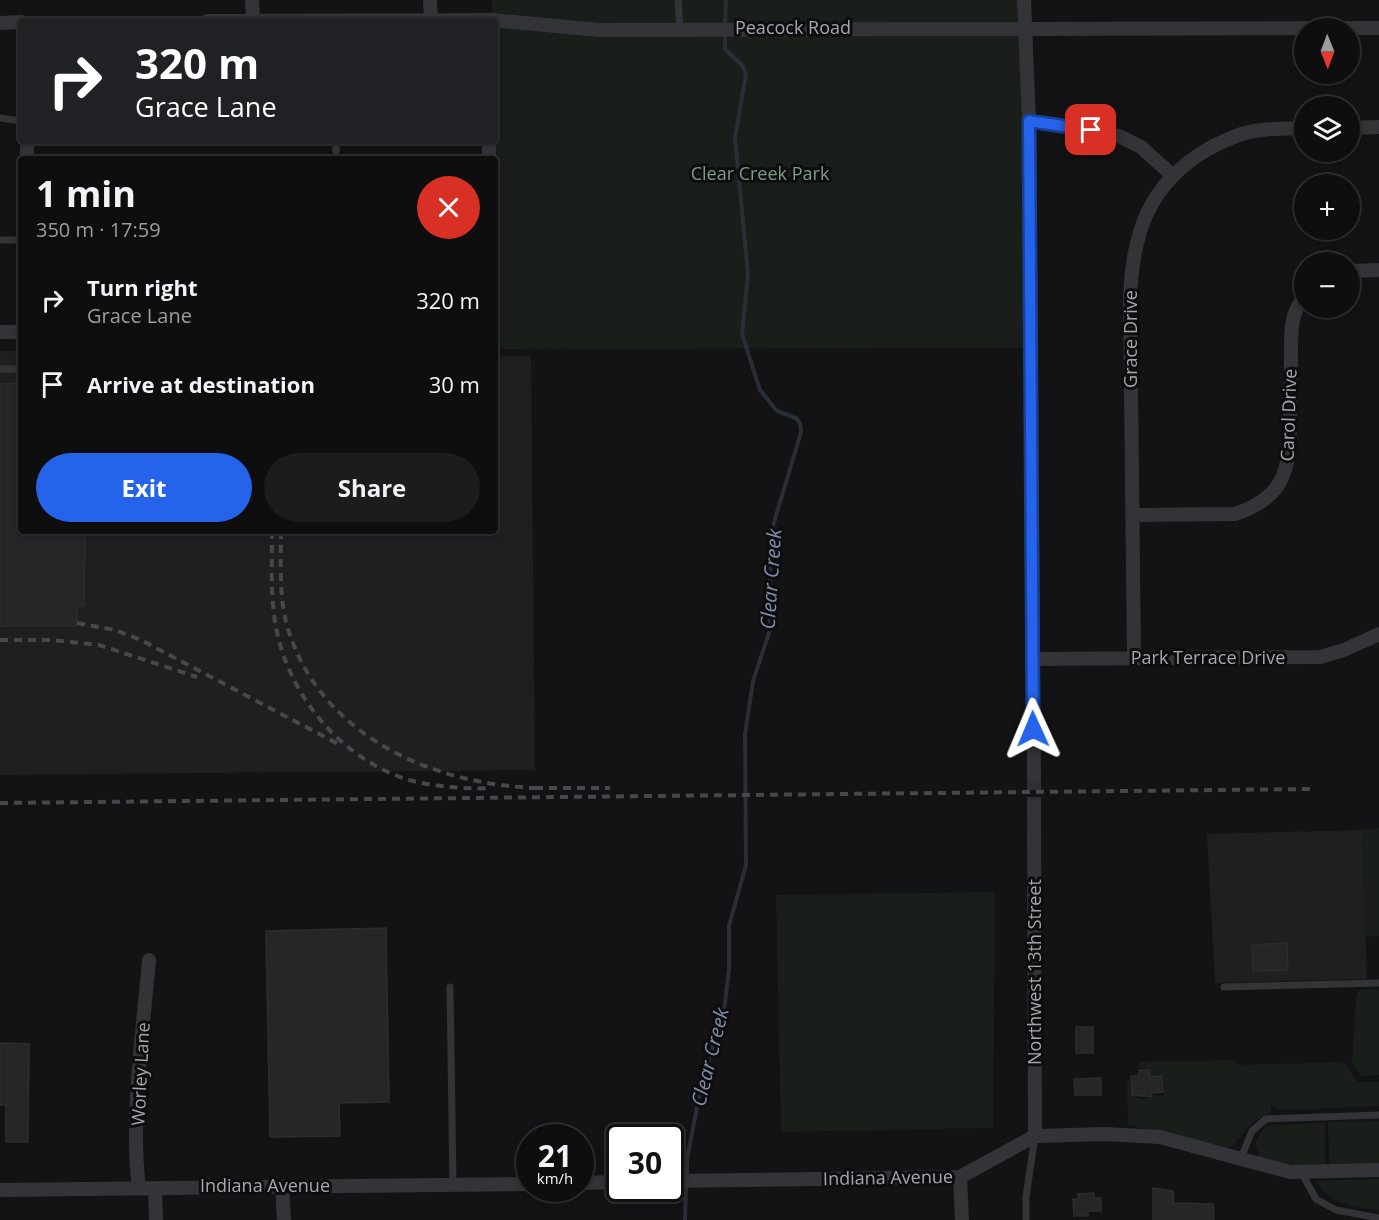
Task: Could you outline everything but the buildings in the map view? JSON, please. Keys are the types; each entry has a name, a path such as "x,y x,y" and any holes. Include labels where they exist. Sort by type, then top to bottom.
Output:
{"street":[{"path":"252,0 253,18"},
{"path":"430,0 431,18"},
{"path":"1024,0 1029,121 1034,776"},
{"path":"0,22 18,22"},
{"name":"Peacock Road","path":"498,22 600,30 1379,28"},
{"path":"1029,121 1119,136 1141,147 1172,175"},
{"name":"Grace Drive","path":"1134,658 1131,266 1138,236 1152,202 1172,175 1193,158 1236,135 1269,129 1294,128"},
{"path":"1360,128 1379,128"},
{"path":"1360,271 1379,270"},
{"name":"Carol Drive","path":"1132,515 1235,514 1258,505 1276,489 1289,461 1291,328 1295,318"},
{"path":"0,332 18,332"},
{"name":"Park Terrace Drive","path":"1033,659 1320,657 1352,647 1379,634"},
{"name":"Northwest 13th Street","path":"1034,807 1035,1136"},
{"name":"Worley Lane","path":"139,1188 136,1170 139,1075 149,960"},
{"name":"Indiana Avenue","path":"684,1181 960,1177 1035,1136 1139,1135 1160,1137 1290,1172 1379,1170"},
{"path":"960,1177 962,1220"},
{"name":"Indiana Avenue","path":"0,1190 516,1184"},
{"path":"282,1186 284,1220"},
{"path":"155,1188 156,1220"}],"lane":[{"path":"678,0 685,28"},
{"path":"0,118 18,120"},
{"path":"0,240 18,240"},
{"path":"0,369 18,369"},
{"path":"1224,987 1379,983"},
{"path":"450,987 453,1185"},
{"path":"1241,1158 1252,1131 1266,1119 1379,1115"},
{"path":"1026,1220 1026,1197 1035,1136"},
{"path":"1301,1172 1316,1199 1336,1210 1379,1218"}],"shaded area":[{"path":"0,351 18,351 18,534 498,534 498,356 531,356 535,770 0,775"},
{"path":"1362,830 1367,979 1215,983 1207,834"}],"green space":[{"name":"Clear Creek Park","path":"492,0 1024,0 1030,348 498,349 498,156 495,156 495,144 498,144 498,18 492,18"},
{"path":"1379,828 1379,936 1365,937 1362,830"},
{"path":"995,892 993,1128 781,1132 776,895"},
{"path":"1379,989 1379,1075 1361,1076 1352,1062 1356,996 1359,990"},
{"path":"1236,1060 1237,1065 1345,1062 1357,1082 1379,1082 1379,1106 1283,1110 1271,1106 1271,1113 1254,1121 1230,1148 1128,1125 1127,1082 1130,1079 1131,1096 1142,1099 1164,1095 1163,1076 1151,1076 1151,1069 1139,1068 1139,1062"},
{"path":"1379,1121 1379,1164 1329,1166 1328,1122"},
{"path":"1325,1122 1325,1166 1289,1164 1260,1158 1255,1141 1266,1126"},
{"path":"1379,1179 1379,1210 1352,1206 1335,1200 1321,1189 1316,1181"}],"waterway":[{"name":"Clear Creek","path":"725,26 726,0"},
{"name":"Clear Creek","path":"687,1177 687,1159 700,1092 725,1004 729,968 729,926 746,865 745,734 753,681 770,630 770,536 801,432 800,423 796,418 777,411 760,390 742,334 748,274 735,138 746,74 742,65 725,49 725,33"},
{"name":"Clear Creek","path":"685,1220 686,1185"}],"tunnel":[{"path":"1034,776 1034,807"}],"railway":[{"path":"272,534 273,603 283,653 293,678 323,723 364,759 388,772 432,785 490,788"},
{"path":"281,534 281,588 286,622 301,661 323,695 351,723 383,746 419,764 458,777 498,785 538,788"},
{"path":"77,623 115,630 141,640 340,745"},
{"path":"0,640 52,640 99,645 197,677"},
{"path":"535,788 610,788"},
{"path":"0,803 1310,789"}],"route":[{"path":"1033,729 1029,121 1091,130"}]}
